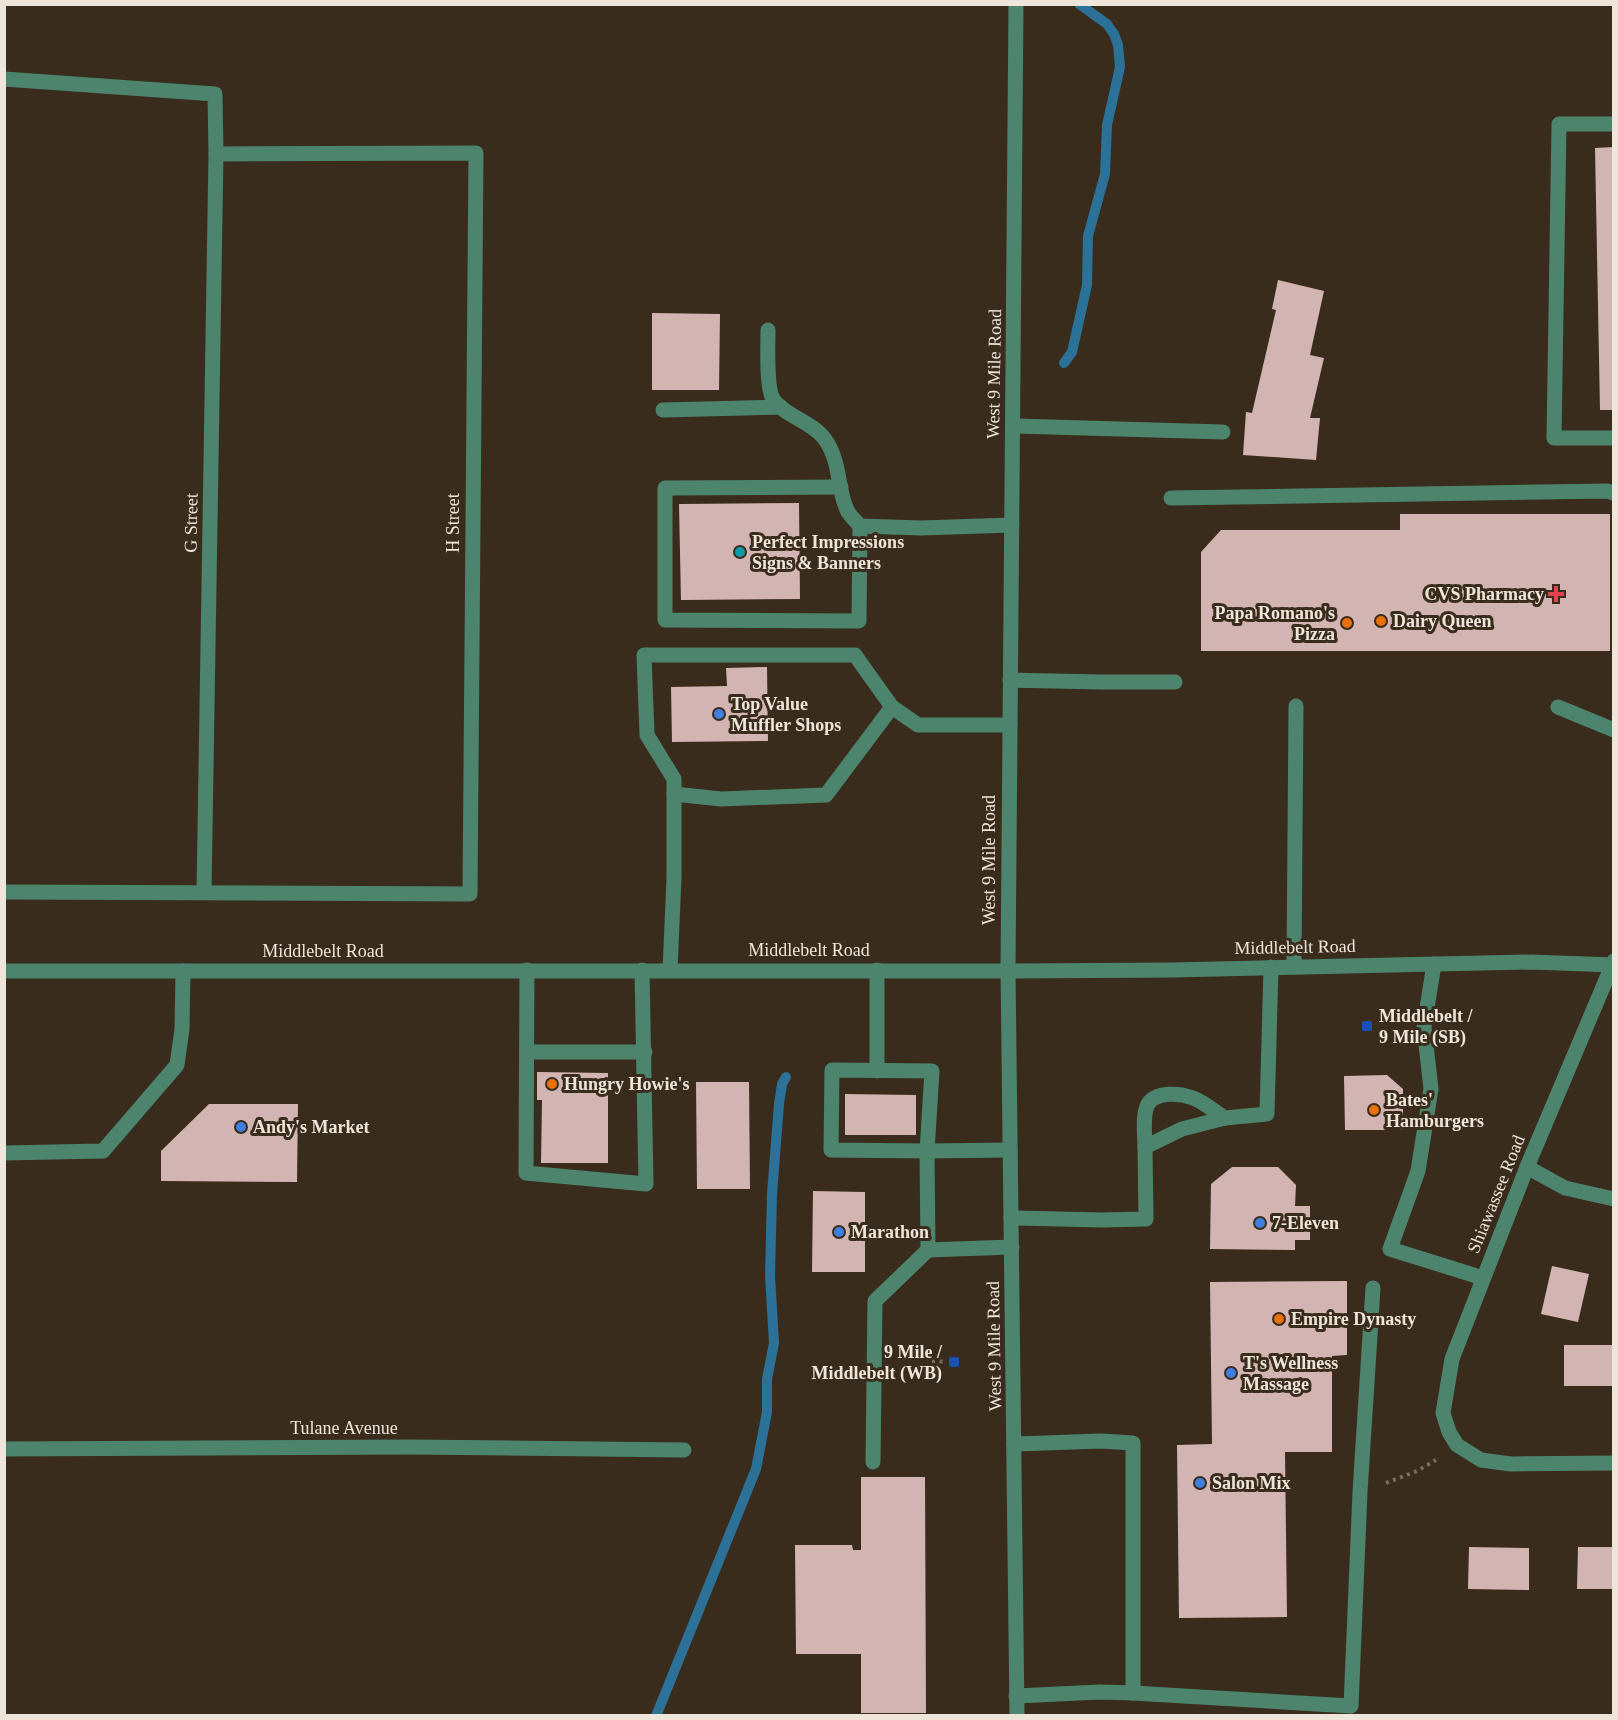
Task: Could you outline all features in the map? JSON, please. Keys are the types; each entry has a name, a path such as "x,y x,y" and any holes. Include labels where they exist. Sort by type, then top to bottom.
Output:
{"street":[{"name":"West 9 Mile Road","path":"1016,4 1008,971 1017,1716"},
{"name":"G Street","path":"4,79 215,94 216,154 204,892"},
{"path":"1614,124 1559,124 1554,438 1614,438"},
{"name":"H Street","path":"204,892 470,894 476,153 216,154"},
{"path":"768,330 770,389 773,399 824,437 838,465 841,487 849,513 860,526 859,621 665,620 665,488 841,487"},
{"path":"663,410 781,407"},
{"path":"1013,426 1223,432"},
{"path":"1171,498 1607,491 1614,493"},
{"path":"860,526 921,528 1012,525"},
{"path":"669,970 675,878 674,779 647,735 644,655 855,655 892,707 918,725 1010,725"},
{"path":"1010,680 1175,682"},
{"path":"1294,967 1296,706"},
{"path":"675,794 721,799 826,795 892,707"},
{"path":"1558,707 1614,730"},
{"path":"4,892 204,892"},
{"name":"Middlebelt Road","path":"4,971 1008,971 1531,962 1613,964"},
{"path":"1434,964 1425,1027 1431,1089 1418,1171 1390,1249 1483,1278"},
{"name":"Shiawassee Road","path":"1457,1445 1449,1432 1443,1413 1452,1359 1527,1167 1613,964"},
{"path":"1145,1147 1182,1129 1226,1118 1267,1114 1271,967"},
{"path":"527,970 526,1173 646,1184 642,970"},
{"path":"877,970 877,1071"},
{"path":"4,1153 103,1151 177,1065 182,1029 183,971"},
{"path":"526,1052 645,1052"},
{"path":"928,1250 927,1150 932,1071 832,1070 831,1150 927,1150 1010,1150"},
{"path":"1011,1218 1146,1219 1145,1123 1147,1105 1158,1096 1192,1098 1226,1118"},
{"path":"1527,1167 1565,1188 1614,1199"},
{"path":"873,1462 875,1301 928,1250 1012,1247"},
{"path":"1017,1696 1100,1692 1351,1706 1360,1492 1373,1288"},
{"path":"1014,1444 1101,1441 1133,1443 1133,1694"},
{"path":"1457,1445 1482,1460 1511,1464 1614,1464"},
{"name":"Tulane Avenue","path":"4,1449 412,1447 684,1450"}],"path":[{"path":"932,1361 954,1362"},
{"path":"1360,1492 1417,1471 1457,1445"}],"building":[{"path":"1614,147 1614,410 1600,410 1595,148"},
{"path":"1278,280 1324,291 1310,355 1324,358 1310,418 1320,418 1316,460 1243,455 1246,412 1252,413 1276,310 1272,309"},
{"path":"652,313 720,314 719,390 652,390"},
{"name":"Perfect Impressions Signs & Banners","path":"799,503 800,599 681,600 679,504"},
{"path":"1400,514 1610,514 1610,651 1201,651 1201,552 1221,530 1400,530"},
{"name":"Top Value Muffler Shops","path":"767,667 768,741 672,742 671,687 727,686 726,668"},
{"path":"537,1072 608,1073 608,1163 541,1163 542,1100 537,1100"},
{"name":"Bates' Hamburgers","path":"1387,1075 1403,1089 1403,1130 1345,1130 1344,1076"},
{"path":"696,1082 749,1082 750,1189 697,1189"},
{"path":"845,1094 916,1095 916,1135 845,1135"},
{"name":"Andy's Market","path":"209,1104 298,1104 297,1182 161,1181 161,1151"},
{"name":"7-Eleven","path":"1232,1167 1278,1167 1296,1185 1295,1206 1310,1206 1310,1240 1295,1240 1295,1250 1210,1249 1211,1184"},
{"name":"Marathon","path":"813,1191 865,1192 865,1272 812,1272"},
{"path":"1552,1266 1589,1274 1578,1322 1541,1314"},
{"path":"1347,1281 1347,1355 1332,1356 1332,1452 1285,1452 1287,1617 1179,1618 1177,1445 1212,1444 1210,1282"},
{"path":"1564,1345 1614,1345 1614,1386 1564,1386"},
{"path":"861,1477 925,1477 926,1713 861,1713 861,1654 796,1654 795,1545 852,1545 853,1550 861,1550"},
{"path":"1469,1547 1529,1548 1529,1590 1468,1589"},
{"path":"1578,1547 1614,1547 1614,1589 1577,1589"}],"waterway":[{"path":"1064,363 1072,352 1087,285 1088,236 1105,174 1107,125 1120,67 1118,45 1114,34 1107,24 1079,4"},
{"path":"656,1716 756,1469 767,1412 767,1379 774,1343 770,1276 772,1194 779,1104 782,1084 786,1077"}],"place":[{"name":"Perfect Impressions Signs & Banners","path":"740,552"},
{"name":"CVS Pharmacy","path":"1556,594"},
{"name":"Dairy Queen","path":"1381,621"},
{"name":"Papa Romano's Pizza","path":"1347,623"},
{"name":"Top Value Muffler Shops","path":"719,714"},
{"name":"Middlebelt / 9 Mile (SB)","path":"1367,1026"},
{"name":"Hungry Howie's","path":"552,1084"},
{"name":"Bates' Hamburgers","path":"1374,1110"},
{"name":"Andy's Market","path":"241,1127"},
{"name":"7-Eleven","path":"1260,1223"},
{"name":"Marathon","path":"839,1232"},
{"name":"Empire Dynasty","path":"1279,1319"},
{"name":"9 Mile / Middlebelt (WB)","path":"954,1362"},
{"name":"T's Wellness Massage","path":"1231,1373"},
{"name":"Salon Mix","path":"1200,1483"}]}
